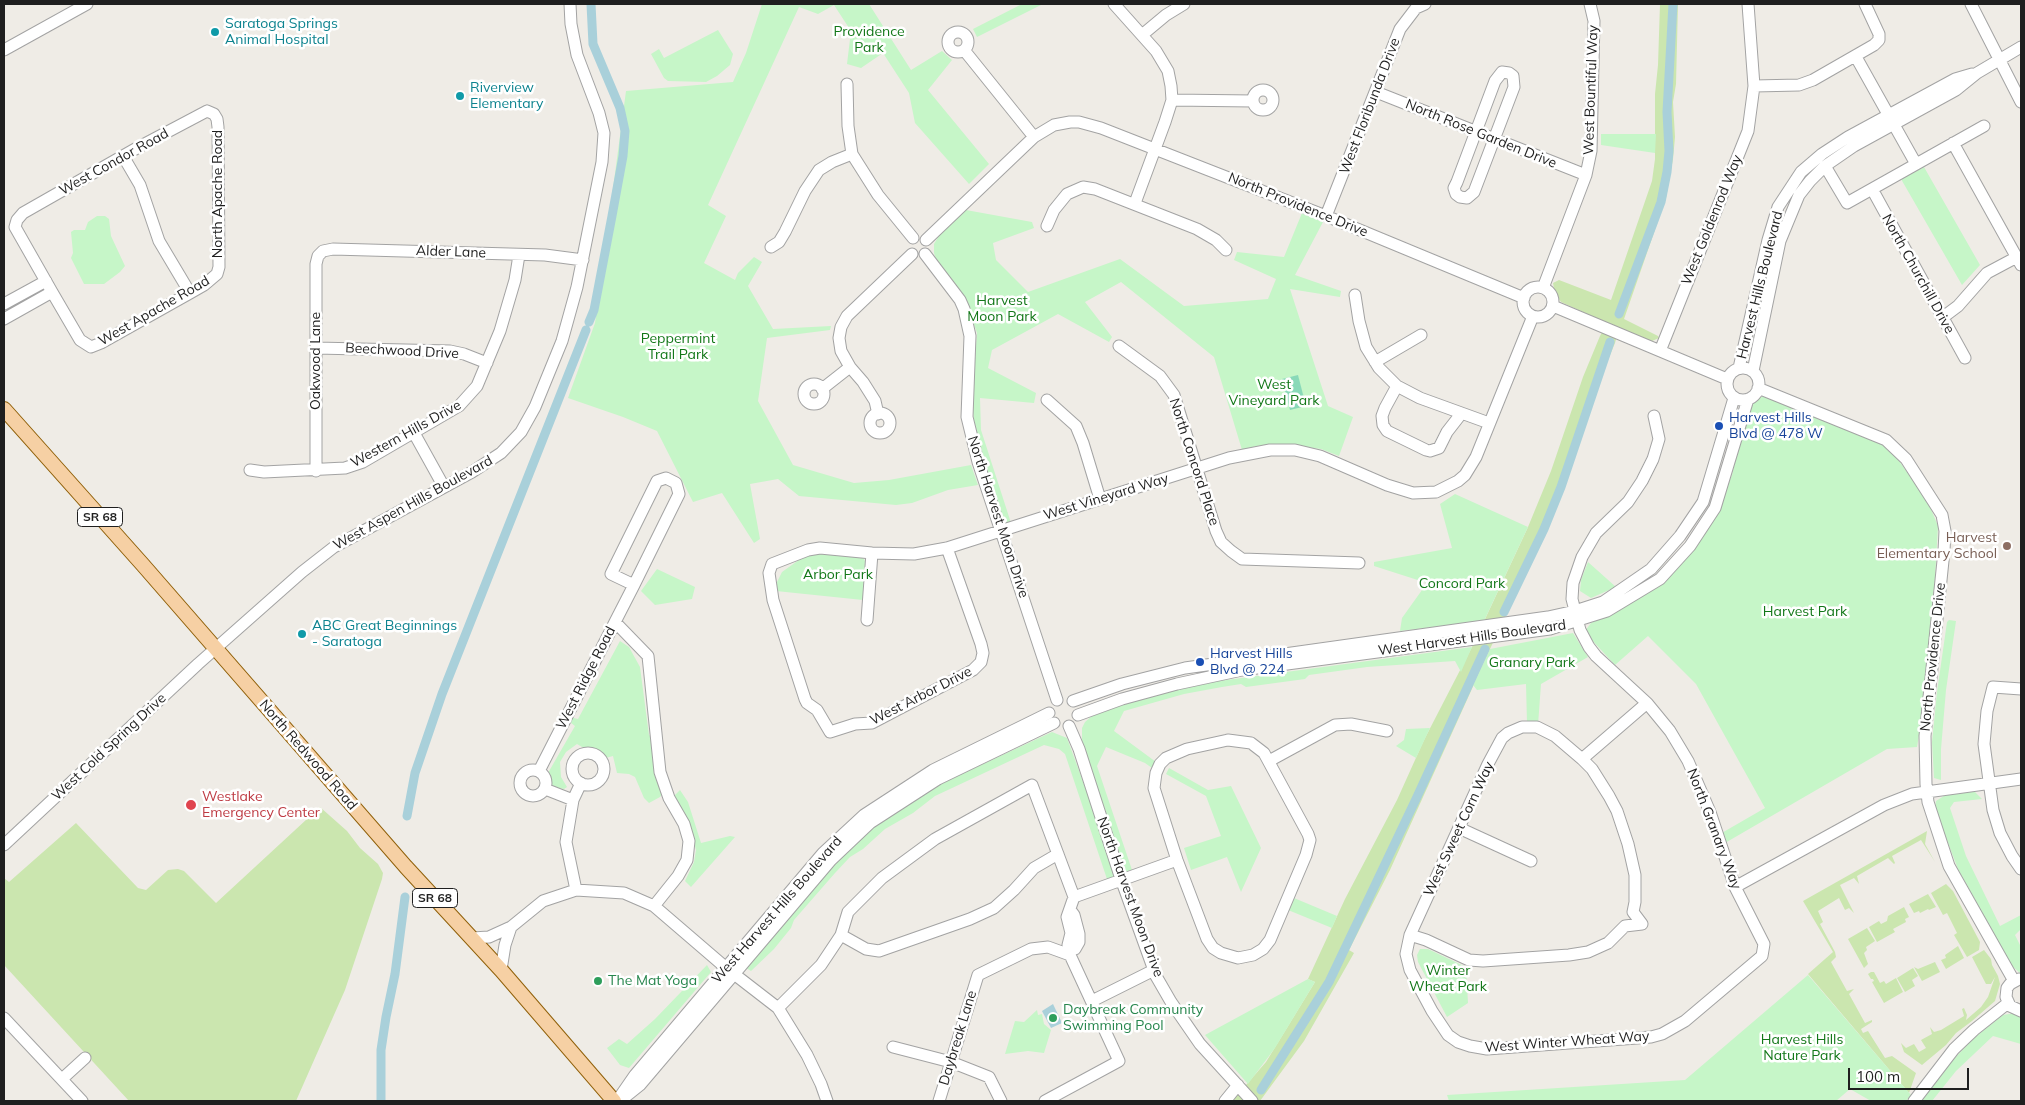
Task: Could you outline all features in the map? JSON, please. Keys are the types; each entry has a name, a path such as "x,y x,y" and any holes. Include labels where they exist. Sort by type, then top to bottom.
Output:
{"main road":[{"name":"North Redwood Road","path":"4,409 154,577 400,860 617,1101"}],"street":[{"path":"4,50 87,4"},
{"name":"West Aspen Hills Boulevard","path":"215,649 302,572 334,547 444,487 501,453 521,432 529,420 562,341 578,287 602,162 604,133 599,113 577,55 570,18 570,4"},
{"path":"1114,4 1156,51 1165,64 1170,78 1172,100 1135,203"},
{"path":"1142,35 1166,15 1184,4"},
{"name":"West Floribunda Drive","path":"1326,216 1400,29 1416,8 1425,4"},
{"name":"West Bountiful Way","path":"1543,288 1586,175 1591,151 1594,21 1590,4"},
{"name":"West Goldenrod Way","path":"1660,351 1748,131 1754,86 1748,4"},
{"path":"1754,86 1799,85 1813,80 1856,57 1879,40 1877,27 1865,4"},
{"path":"1971,4 2021,102"},
{"name":"Harvest Hills Boulevard","path":"1753,371 1780,241 1799,195 1825,166 1891,120 1954,79 1976,73 2021,47"},
{"path":"926,240 1034,137 964,50"},
{"path":"1856,57 1916,164"},
{"path":"1502,72 1509,73 1513,76 1514,88 1474,192 1467,198 1460,197 1456,194 1454,188 1474,131 1498,76 1502,72"},
{"path":"846,84 848,126 852,154 878,195 913,238"},
{"name":"North Rose Garden Drive","path":"1376,92 1586,175"},
{"path":"1172,100 1253,101"},
{"name":"West Condor Road","path":"46,281 15,227 17,220 23,213 207,111 214,114"},
{"name":"North Apache Road","path":"214,114 218,127 219,267 217,274"},
{"name":"Harvest Hills Boulevard","path":"1739,368 1768,240 1778,207 1801,172 1822,154 1848,137 1891,120"},
{"name":"North Providence Drive","path":"1034,137 1054,125 1070,122 1090,124 1326,216 1524,298"},
{"path":"1825,166 1847,203 1984,126"},
{"path":"1942,318 1958,306 1987,273 2019,261 1953,143"},
{"path":"771,247 778,242 785,232 804,191 820,170 832,162 852,154"},
{"path":"123,156 140,185 159,241 190,293"},
{"path":"1047,226 1060,201 1067,194 1084,187 1106,192 1202,231 1216,240 1226,250"},
{"name":"North Churchill Drive","path":"1872,189 1965,358"},
{"path":"912,254 917,256 925,254 929,246 922,237 913,238"},
{"path":"912,254 909,246 913,238"},
{"name":"Alder Lane","path":"321,253 333,249 558,256 583,260"},
{"name":"Oakwood Lane","path":"316,471 316,264 321,253"},
{"path":"878,414 875,401 863,382 850,367 841,351 839,338 843,321 912,254"},
{"name":"North Harvest Moon Drive","path":"925,254 960,300 964,309 970,336 967,417 978,462 1057,700"},
{"name":"Western Hills Drive","path":"250,470 264,472 316,471 337,470 354,466 453,411 465,402 477,386 507,310 519,255"},
{"name":"West Apache Road","path":"52,292 80,340 90,346 101,343 190,293 204,285 217,274"},
{"path":"4,304 46,281 52,292 4,319"},
{"path":"1539,287 1543,288 1552,297 1553,306 1546,315 1533,316 1526,310 1524,298 1530,290 1539,287"},
{"path":"1355,295 1366,347 1375,362 1397,386 1408,393 1489,423 1533,316"},
{"path":"1553,306 1727,379"},
{"path":"1375,362 1421,335"},
{"name":"North Concord Place","path":"1119,346 1160,376 1174,395 1196,469 1221,542 1242,559 1359,563"},
{"name":"Beechwood Drive","path":"316,348 450,351 470,356 486,363"},
{"path":"822,389 850,367"},
{"path":"1739,368 1753,371 1758,378 1756,393 1748,399 1734,398 1727,388 1727,379 1732,372 1739,368"},
{"path":"1397,386 1382,416 1383,425 1387,431 1426,450 1439,448 1447,432 1461,414"},
{"name":"North Providence Drive","path":"1758,388 1886,440 1906,460 1942,515 1945,531 1944,552 1925,736 1926,792 1933,820 1949,866 2018,980"},
{"name":"West Harvest Hills Boulevard","path":"1078,715 1100,706 1182,682 1242,670 1550,629 1577,616 1603,602 1651,569 1680,536 1703,502 1734,398"},
{"name":"West Harvest Hills Boulevard","path":"1073,702 1122,684 1185,668 1607,611 1660,579 1690,546 1715,508 1748,399"},
{"path":"1047,400 1076,426 1100,499"},
{"name":"North Granary Way","path":"1654,416 1659,439 1653,459 1642,481 1628,502 1614,518 1596,533 1582,557 1573,584 1572,599 1583,637 1596,656 1647,703 1673,736 1693,772 1710,812 1735,887 1764,944 1764,950"},
{"name":"West Vineyard Way","path":"830,732 817,710 805,699 773,600 769,573 772,564 808,550 820,548 872,553 914,554 947,548 1196,469 1258,452 1295,450 1331,459 1413,493 1436,492 1458,481 1465,475 1476,458 1489,423"},
{"path":"414,433 444,487"},
{"name":"West Ridge Road","path":"539,771 634,585 679,494 676,483 666,478 657,481 611,574 634,585"},
{"name":"West Arbor Drive","path":"830,732 855,724 872,723 973,670 981,662 982,648 947,548"},
{"path":"867,620 872,553"},
{"path":"615,622 648,656 660,772 669,798 684,824 689,840 687,860 678,876 654,906"},
{"name":"West Cold Spring Drive","path":"4,845 215,649"},
{"path":"2021,689 1993,687 1987,711 1984,744 1993,810 2000,833 2021,869"},
{"path":"1062,698 1073,702 1078,710 1075,722 1069,726 1058,726 1051,718 1053,703 1062,698"},
{"path":"1410,935 1426,940 1469,960 1490,961 1569,956 1588,952 1608,943 1626,926 1642,924 1633,912 1635,875 1622,827 1609,796 1592,769 1582,759 1647,703"},
{"name":"West Harvest Hills Boulevard","path":"617,1101 635,1075 730,971 823,853 864,815 934,770 1051,718"},
{"path":"1268,761 1335,724 1351,724 1387,732"},
{"name":"North Harvest Moon Drive","path":"1069,726 1079,750 1120,879 1154,970 1171,1002 1200,1044 1252,1101"},
{"name":"West Sweet Corn Way","path":"1458,1042 1443,1029 1410,970 1406,954 1410,935 1502,738 1515,729 1522,727 1543,729 1555,736 1582,759"},
{"path":"1228,740 1251,743 1264,753 1268,761 1308,834 1308,851 1270,940 1263,949 1253,955 1238,958 1225,955 1213,948 1207,939 1154,793 1154,776 1160,764 1166,758 1180,751 1228,740"},
{"path":"534,770 539,771 546,778 545,789 542,793 532,796 523,792 519,782 524,773 534,770"},
{"path":"1735,887 1884,805 1912,794 2021,779"},
{"path":"576,890 566,842 573,800 581,783"},
{"path":"778,1008 821,964 841,936 848,912 882,878 935,839 1032,785 1074,897 1067,916 1071,933 1068,945 1119,1061 1045,1101"},
{"path":"545,789 573,800"},
{"path":"1459,828 1532,861"},
{"path":"841,936 866,949 879,951 970,919 994,908 1034,868 1058,854"},
{"path":"1074,897 1177,860"},
{"path":"472,938 489,937 511,927 543,901 576,890 624,893 654,906 730,971 778,1008 807,1055 822,1084 827,1101"},
{"path":"501,970 505,945 511,927"},
{"name":"Daybreak Lane","path":"939,1101 978,975 1031,949 1048,947 1071,952"},
{"name":"West Winter Wheat Way","path":"1458,1042 1486,1049 1650,1037 1662,1034 1685,1021 1757,962 1764,950"},
{"path":"1092,1001 1154,970"},
{"path":"2018,980 2010,984 2006,992 2008,1003 2014,1010 2021,1011"},
{"path":"1914,1101 1954,1049 2008,1003"},
{"path":"4,1018 9,1031 62,1079 82,1101"},
{"path":"893,1047 951,1062 989,1077 1001,1101"},
{"path":"62,1079 85,1058"},
{"path":"1225,1101 1238,1085"}],"green space":[{"name":"Peppermint Trail Park","path":"762,4 869,4 911,70 942,51 952,60 928,90 989,164 969,184 915,123 909,93 883,53 861,68 847,64 851,31 834,5 818,14 799,7 708,205 726,216 704,263 735,280 738,273 754,257 762,262 748,286 773,329 831,326 830,330 767,338 758,401 793,465 854,483 889,480 971,465 978,485 948,490 912,503 896,505 799,496 778,479 750,484 760,539 754,543 722,493 693,502 657,431 568,398 595,323 626,91 733,82 746,53"},
{"path":"1022,4 1043,4 977,37 973,29"},
{"path":"1660,4 1678,4 1676,84 1673,102 1675,137 1673,159 1666,198 1624,319 1659,338 1652,341 1619,328 1564,486 1544,535 1390,870 1349,950 1354,953 1304,1041 1260,1101 1232,1101 1266,1062 1315,982 1308,979 1345,899 1397,800 1424,740 1472,647 1528,527 1551,471 1583,377 1607,323 1561,302 1555,294 1553,283 1559,280 1611,300 1652,181 1655,159 1655,94"},
{"path":"718,30 733,54 730,65 706,82 668,81 664,78 651,54 659,49 664,58"},
{"path":"1601,134 1656,134 1655,153 1601,145"},
{"path":"1924,167 1980,265 1962,285 1901,179"},
{"path":"966,210 1032,222 1034,228 993,243 996,260 1028,292 1120,259 1184,306 1268,299 1276,279 1234,260 1237,252 1284,257 1302,213 1323,222 1295,275 1341,291 1340,297 1290,289 1328,406 1353,417 1339,456 1321,449 1285,444 1257,446 1242,450 1214,357 1121,282 1085,302 1112,337 1109,342 1058,314 992,350 988,368 1036,393 1034,403 980,398 981,430 1011,523 1006,523 975,437 972,397 977,333 966,302 937,262 934,253 934,244 940,234"},
{"path":"97,216 105,216 109,219 111,236 125,266 104,284 84,284 71,258 73,253 71,232 74,230 85,230 88,222"},
{"path":"1298,375 1306,406 1290,410 1282,379"},
{"name":"Harvest Park","path":"1763,396 1861,433 1890,448 1928,502 1938,526 1935,578 1921,724 1917,747 1887,749 1725,843 1720,834 1765,808 1696,684 1648,636 1615,665 1585,631 1591,623 1627,605 1666,578 1717,511 1732,475 1745,419 1753,402"},
{"name":"Concord Park","path":"1455,494 1528,527 1484,621 1400,631 1402,618 1427,583 1374,566 1374,562 1452,548 1440,504"},
{"name":"Arbor Park","path":"819,552 862,556 865,561 863,600 776,591 776,584 782,572 803,557"},
{"path":"1588,562 1616,587 1591,598 1580,591 1581,580"},
{"path":"657,569 695,587 692,599 655,605 641,591"},
{"path":"1949,620 1956,621 1946,690 1941,749 1941,780 1934,778 1932,742 1937,692 1947,622"},
{"name":"Granary Park","path":"1573,633 1588,657 1541,684 1538,725 1527,723 1526,684 1477,690 1473,685 1490,649"},
{"path":"620,641 629,647 640,667 649,735 651,736 662,794 649,803 644,798 635,777 629,774 617,773 613,756 602,759 577,744 566,752 560,762 561,777 567,787 564,789 553,787 548,773 575,726 567,720 570,717 578,719"},
{"path":"1472,647 1461,672 1455,661 1367,667 1309,675 1305,679 1246,687 1241,684 1222,687 1184,694 1124,711 1114,731 1156,762 1152,768 1145,763 1106,747 1097,766 1132,870 1126,874 1082,740 1082,728 1085,722 1093,715 1190,686"},
{"path":"1430,728 1416,758 1396,746 1404,740 1406,729"},
{"path":"1052,732 1067,738 1116,871 1114,877 1107,879 1065,754 1059,749 1044,745 935,796 913,813 885,829 863,849 850,857 835,873 794,920 791,928 774,949 751,971 746,968 840,857 873,826 927,790"},
{"path":"1169,768 1208,790 1231,786 1261,848 1241,892 1227,857 1191,870 1184,848 1221,836 1206,796 1166,774"},
{"path":"680,790 688,802 701,843 730,836 735,837 691,887 685,881 694,862 696,850 688,821 674,796"},
{"path":"1975,792 1982,799 1954,802 1950,808 1966,856 2000,926 2021,915 2021,929 2015,935 2021,947 2021,974 2011,965 1958,869 1935,809 1936,801 1947,794"},
{"path":"320,807 347,831 360,848 378,864 383,873 345,990 296,1101 129,1101 4,965 4,878 9,882 76,823 138,888 146,890 168,870 178,869 184,871 216,903"},
{"path":"1927,831 1925,844 1935,862 1921,840 1892,856 1894,864 1888,858 1857,876 1859,884 1854,878 1840,885 1854,913 1849,908 1845,910 1839,898 1818,911 1823,922 1820,924 1835,952 1836,957 1831,962 1847,991 1854,989 1849,994 1865,1023 1872,1020 1872,1022 1861,1029 1863,1033 1868,1031 1885,1058 1892,1056 1916,1073 1909,1093 1808,974 1833,952 1803,901"},
{"path":"1946,884 1953,891 1980,942 1979,950 1967,957 1954,935 1957,933 1947,913 1943,915 1931,893"},
{"path":"1928,894 1936,907 1920,913 1919,911 1914,913 1909,904"},
{"path":"1294,898 1337,916 1332,928 1288,910"},
{"path":"1904,907 1909,917 1905,919 1906,922 1893,929 1895,932 1877,942 1869,927 1879,921 1881,924 1887,921 1888,916"},
{"path":"1867,928 1875,941 1866,947 1867,950 1864,953 1868,964 1864,968 1848,939"},
{"path":"1958,946 1964,958 1946,969 1941,960 1946,958 1945,955"},
{"name":"Winter Wheat Park","path":"1420,949 1428,949 1466,967 1468,1003 1447,1017 1418,962 1417,955"},
{"path":"1984,950 1991,959 2000,984 1995,1001 1956,1033 1946,1045 1922,1065 1904,1052 1901,1043 1906,1048 1914,1044 1919,1052 1926,1048 1921,1040 1932,1034 1930,1027 1934,1032 1941,1030 1964,1016 1962,1009 1964,1008 1967,1015 1966,1020 1981,1007 1988,997 1995,977 1991,984 1986,984 1972,957"},
{"path":"1935,962 1940,972 1922,981 1914,967 1918,969"},
{"path":"707,965 711,972 629,1068 620,1065 607,1048 619,1039 627,1044 655,1019"},
{"path":"1913,968 1918,976 1912,980 1915,986 1905,992 1897,978"},
{"path":"1874,972 1880,983 1884,981 1886,984 1896,978 1903,992 1884,1003 1872,982 1874,981 1873,979 1868,974"},
{"name":"Harvest Hills Nature Park","path":"1808,975 1911,1095 1906,1101 1871,1101 1850,1089 1836,1101 1449,1101 1447,1095 1685,1080"},
{"path":"1308,979 1315,982 1275,1048 1248,1084 1205,1035"},
{"path":"1037,1010 1038,1015 1042,1014 1044,1024 1051,1030 1044,1053 1028,1051 1005,1054 1015,1021 1024,1022"},
{"path":"2021,1014 2021,1044 1993,1036 1956,1071 1932,1101 1921,1101 1949,1064 1974,1038 2003,1015"}],"water":[{"name":"Daybreak Community Swimming Pool","path":"1053,1004 1062,1023 1051,1028 1042,1011"}],"waterway":[{"path":"589,322 594,310 612,216 623,156 625,131 620,108 593,44 591,4"},
{"path":"1619,314 1661,202 1667,172 1669,151 1667,112 1673,4"},
{"path":"407,816 415,773 442,694 586,330"},
{"path":"1504,612 1544,529 1561,487 1610,342"},
{"path":"1261,1090 1329,982 1485,649"},
{"path":"381,1101 381,1050 395,974 405,897"}],"place":[{"name":"Saratoga Springs Animal Hospital","path":"215,32"},
{"name":"Riverview Elementary","path":"460,96"},
{"name":"Harvest Hills Blvd @ 478 W","path":"1719,426"},
{"name":"Harvest Elementary School","path":"2007,546"},
{"name":"ABC Great Beginnings - Saratoga","path":"302,634"},
{"name":"Harvest Hills Blvd @ 224","path":"1200,662"},
{"name":"Westlake Emergency Center","path":"191,805"},
{"name":"The Mat Yoga","path":"598,981"},
{"name":"Daybreak Community Swimming Pool","path":"1053,1018"}],"park label":[{"name":"Providence Park","path":"869,40"},
{"name":"Harvest Moon Park","path":"1002,310"},
{"name":"West Vineyard Park","path":"1274,394"}]}
